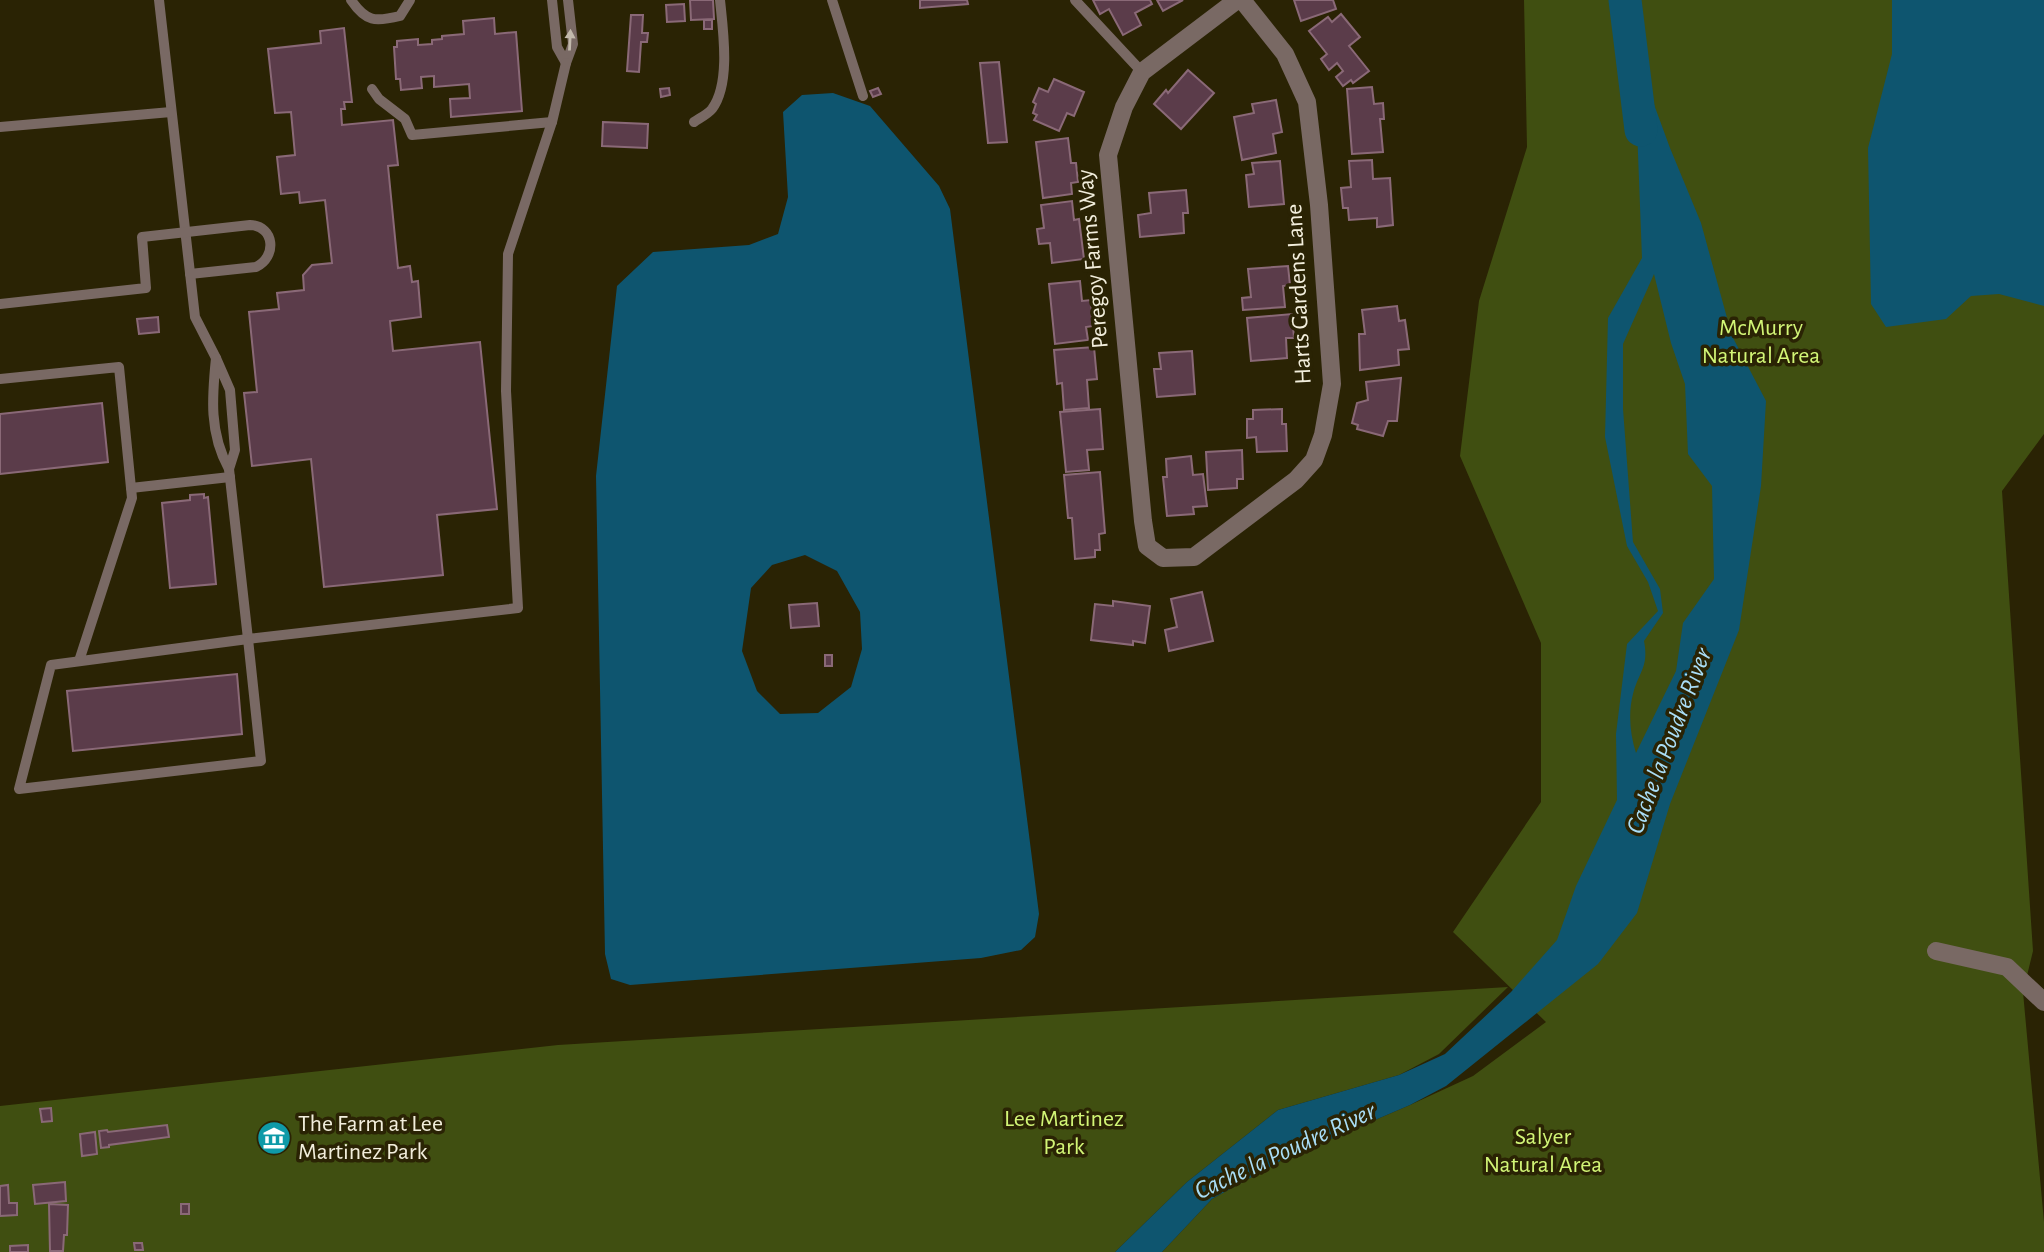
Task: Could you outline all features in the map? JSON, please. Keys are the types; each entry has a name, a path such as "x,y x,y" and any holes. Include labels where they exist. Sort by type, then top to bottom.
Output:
{"street":[{"name":"Peregoy Farms Way","path":"1163,558 1147,546 1143,520 1108,155 1124,107 1142,72 1237,0"},
{"name":"Harts Gardens Lane","path":"1163,558 1194,557 1296,480 1314,460 1323,435 1332,384 1319,205 1307,102 1285,54 1242,0"},
{"path":"1936,951 2007,967 2044,1002"}],"lane":[{"path":"159,0 195,317 230,390 235,450 229,473"},
{"path":"351,0 360,13 378,21 400,16 410,0"},
{"path":"552,0 557,47 566,63"},
{"path":"216,358 212,392 215,426 218,450 229,473 248,639 261,761 19,789 51,665 248,639 518,608 506,391 508,254 552,122 573,44 568,0"},
{"path":"694,122 711,110 721,90 723,29 720,0"},
{"path":"832,0 863,96"},
{"path":"1075,0 1142,72"},
{"path":"372,89 379,99 405,119 412,135 552,122"},
{"path":"0,127 171,112"},
{"path":"0,304 146,288 142,237 257,225 264,229 270,238 271,248 264,263 256,267 190,274"},
{"path":"0,379 119,367 132,498 79,661"},
{"path":"131,488 229,473"}],"green space":[{"name":"McMurry Natural Area","path":"1524,0 2044,0 2044,434 2002,491 2033,951 2023,992 2044,1222 2044,1252 1162,1252 1212,1199 1284,1159 1473,1076 1546,1022 1453,932 1541,802 1541,643 1460,456 1479,301 1527,147"},
{"name":"Lee Martinez Park","path":"1508,987 1439,1054 1399,1075 1278,1110 1187,1182 1115,1252 0,1252 0,1106 558,1045"}],"water":[{"path":"1892,0 2044,0 2044,306 1999,294 1971,296 1946,319 1886,327 1871,304 1868,148 1892,54"},
{"path":"1634,50 1701,223 1732,336 1766,401 1761,486 1739,630 1670,804 1637,913 1598,964 1446,1086 1410,1105 1284,1159 1212,1199 1162,1252 1115,1252 1187,1182 1278,1110 1399,1075 1445,1054 1511,992 1557,940 1576,886 1617,800 1616,734 1627,644 1658,611 1648,582 1627,546 1605,437 1608,318 1642,258","holes":["1654,274 1671,343 1685,384 1688,454 1712,486 1714,579 1683,623 1676,671 1636,753 1630,723 1631,701 1644,663 1644,641 1663,613 1660,589 1633,542 1623,409 1623,344"]},
{"path":"833,93 870,106 939,186 950,209 1039,914 1035,937 1021,950 981,958 630,985 611,979 605,954 596,476 617,286 653,252 749,245 778,234 788,197 783,112 802,95","holes":["805,555 837,571 860,612 862,649 851,687 818,713 780,714 757,691 742,651 751,588 772,565"]}],"building":[{"path":"690,0 713,0 714,19 691,20"},
{"path":"920,0 967,0 968,4 920,8"},
{"path":"1093,0 1150,0 1152,4 1135,13 1141,25 1123,35 1109,9 1100,14"},
{"path":"1157,0 1183,0 1163,11"},
{"path":"1294,0 1333,0 1336,9 1301,21"},
{"path":"684,4 685,21 667,22 666,5"},
{"path":"1341,14 1360,37 1349,46 1369,71 1353,83 1351,80 1343,86 1336,77 1343,71 1337,63 1329,70 1321,59 1327,54 1309,31 1328,17 1332,22"},
{"path":"631,15 643,15 642,33 648,33 647,42 641,42 639,72 627,71"},
{"path":"494,18 495,34 516,32 522,111 451,117 450,99 470,98 469,84 434,87 434,76 421,77 422,88 401,90 400,79 396,79 394,47 397,47 397,41 418,39 418,45 432,44 432,40 442,39 442,36 464,34 463,21"},
{"path":"704,20 712,20 712,29 704,29"},
{"path":"344,28 352,102 344,102 345,109 341,109 342,125 393,120 398,165 388,166 398,268 410,266 412,282 418,281 421,317 390,321 393,351 480,342 497,509 437,515 443,575 324,587 311,459 252,466 244,393 257,392 249,312 279,309 277,293 304,290 303,275 312,265 332,263 325,200 300,203 299,192 281,194 277,157 295,155 291,112 275,113 268,49 321,43 320,31"},
{"path":"999,62 1007,142 988,143 980,63"},
{"path":"1188,70 1214,93 1181,129 1154,104 1166,90 1168,93"},
{"path":"1054,79 1084,92 1074,116 1067,113 1059,131 1034,120 1037,115 1033,113 1036,104 1033,102 1039,88 1048,92"},
{"path":"1372,87 1374,104 1383,103 1384,119 1380,119 1383,152 1352,154 1347,89"},
{"path":"669,88 670,95 661,97 660,89"},
{"path":"878,88 881,94 873,97 870,91"},
{"path":"1276,100 1282,132 1273,134 1276,153 1242,160 1234,117 1254,113 1252,104"},
{"path":"603,122 648,124 647,148 602,146"},
{"path":"1068,138 1071,163 1076,163 1078,182 1071,183 1072,194 1043,198 1036,142"},
{"path":"1372,160 1373,179 1390,178 1393,225 1377,227 1377,218 1349,220 1348,208 1343,208 1341,188 1351,187 1349,161"},
{"path":"1280,161 1284,204 1249,207 1246,175 1254,174 1252,163"},
{"path":"1186,190 1188,213 1183,213 1184,233 1140,237 1138,215 1151,213 1149,193"},
{"path":"1072,201 1074,220 1079,219 1084,259 1052,263 1050,243 1039,244 1037,229 1044,228 1041,205"},
{"path":"1288,266 1290,285 1283,286 1285,307 1243,310 1242,298 1251,297 1248,269"},
{"path":"1080,281 1082,301 1091,300 1093,326 1086,327 1088,340 1055,344 1049,284"},
{"path":"1397,306 1399,321 1405,320 1409,349 1398,350 1399,365 1360,370 1359,334 1365,334 1362,310"},
{"path":"1292,314 1294,338 1286,338 1287,358 1251,361 1247,318"},
{"path":"158,317 159,332 139,334 137,319"},
{"path":"1094,347 1097,379 1087,380 1089,408 1064,410 1062,383 1057,384 1054,350"},
{"path":"1192,351 1195,394 1157,397 1154,369 1161,369 1159,353"},
{"path":"1401,378 1397,421 1388,421 1383,436 1357,429 1358,425 1352,423 1357,403 1368,400 1366,382"},
{"path":"102,403 108,462 0,474 0,414"},
{"path":"1100,409 1103,449 1087,450 1089,470 1066,472 1060,412"},
{"path":"1282,409 1282,424 1286,424 1287,451 1257,452 1256,437 1247,438 1247,419 1253,419 1253,410"},
{"path":"1242,450 1243,479 1237,479 1237,488 1208,490 1206,452"},
{"path":"1191,456 1193,475 1203,474 1207,506 1193,507 1194,514 1167,516 1163,477 1167,477 1166,459"},
{"path":"1100,472 1105,533 1099,534 1100,550 1095,550 1095,557 1075,559 1072,518 1068,518 1064,475"},
{"path":"204,494 204,498 208,497 216,584 170,588 162,503 190,500 190,495"},
{"path":"1202,592 1213,641 1169,651 1165,630 1177,627 1171,599"},
{"path":"1113,601 1150,606 1145,643 1133,641 1133,645 1091,640 1095,604 1113,606"},
{"path":"817,603 819,626 791,628 789,605"},
{"path":"825,655 832,655 832,666 825,666"},
{"path":"237,674 242,734 73,751 67,691"},
{"path":"51,1108 52,1121 42,1122 40,1109"},
{"path":"167,1125 169,1137 101,1148 99,1131"},
{"path":"95,1132 97,1154 82,1156 80,1134"},
{"path":"331,1147 331,1158 324,1159 323,1148"},
{"path":"65,1182 66,1201 35,1204 33,1185"},
{"path":"8,1185 9,1203 17,1203 17,1215 0,1216 0,1186"},
{"path":"49,1204 68,1205 67,1235 64,1235 63,1251 50,1251"},
{"path":"181,1204 189,1204 189,1214 181,1214"},
{"path":"134,1243 142,1243 143,1250 135,1250"},
{"path":"28,1245 28,1252 10,1252 10,1246"}],"waterway":[{"name":"Cache la Poudre River","path":"1625,0 1641,130"}],"place":[{"name":"The Farm at Lee Martinez Park","path":"274,1138"}],"park label":[{"name":"Salyer Natural Area","path":"1543,1151"}]}
